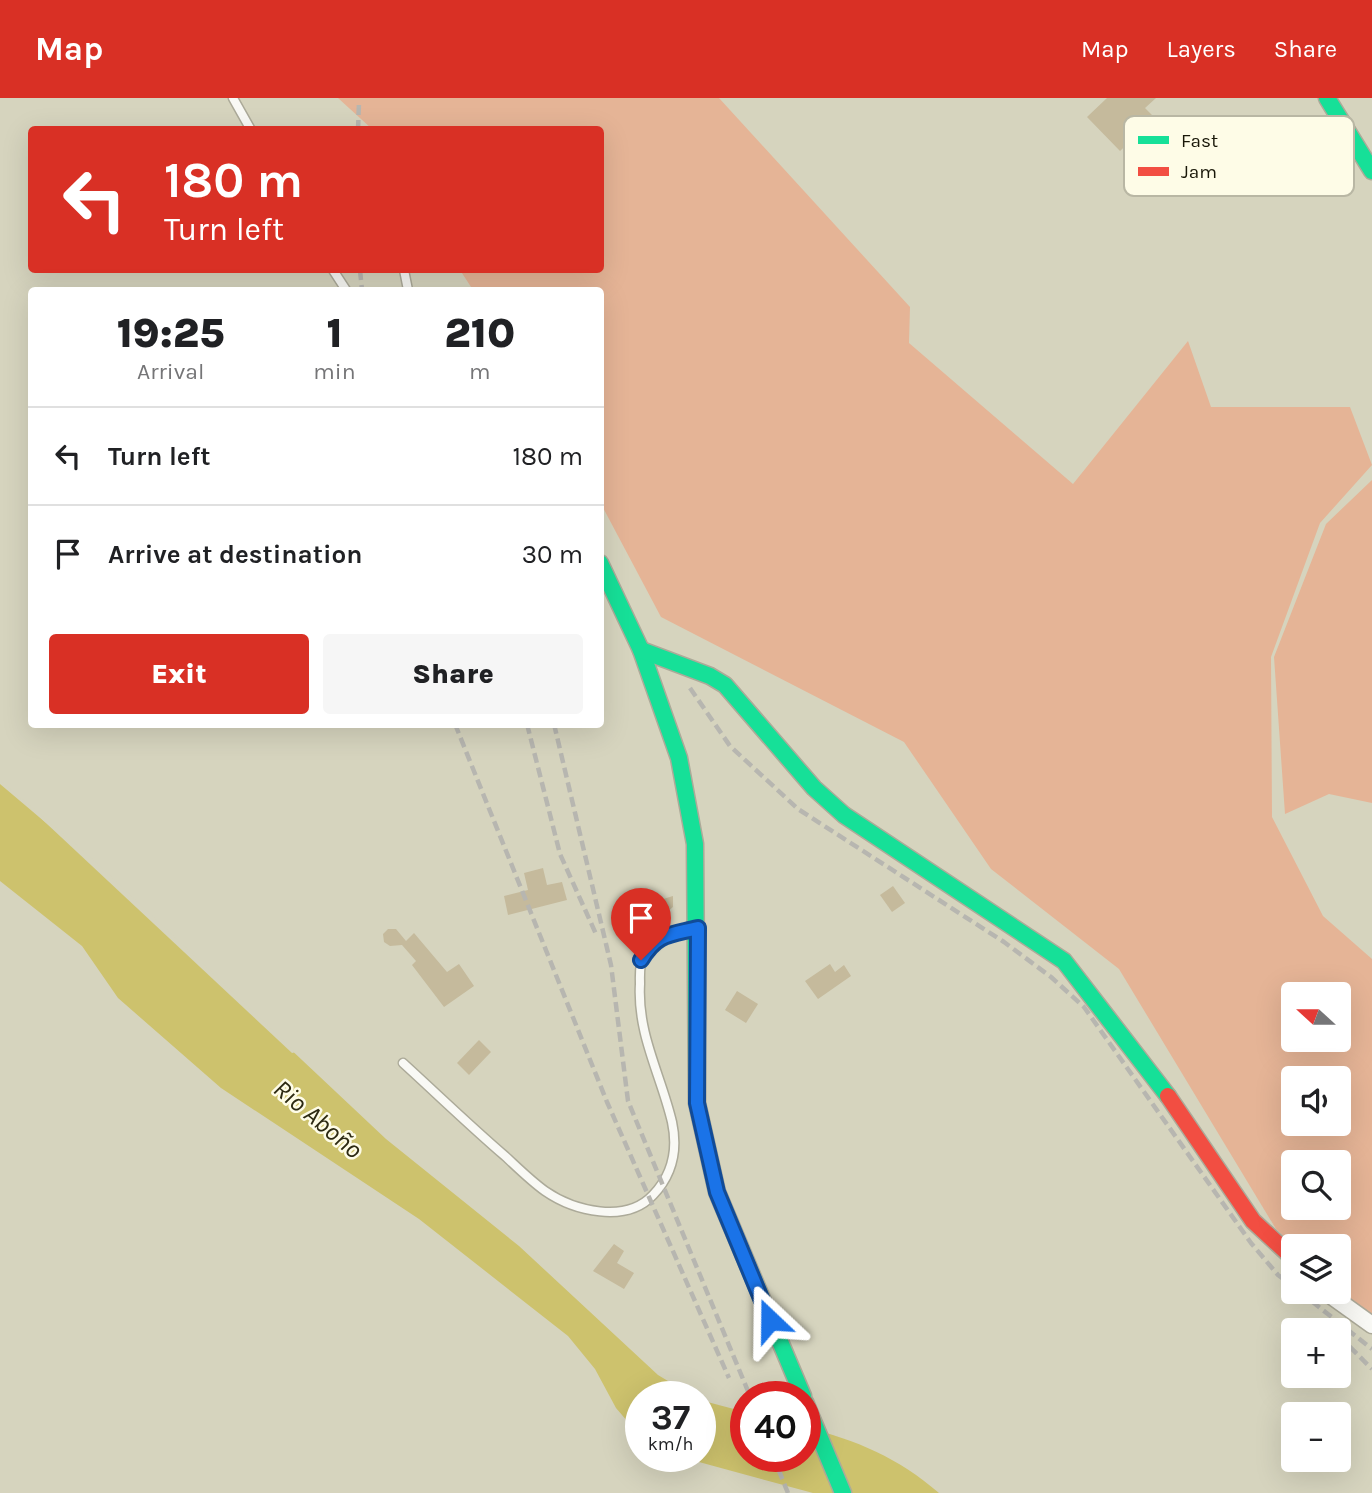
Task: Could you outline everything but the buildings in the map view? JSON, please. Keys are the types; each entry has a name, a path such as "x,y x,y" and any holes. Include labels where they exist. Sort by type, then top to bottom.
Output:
{"street":[{"path":"1327,98 1338,116"},
{"path":"1354,142 1372,171"},
{"path":"604,571 641,650 679,758 695,844 698,928 697,1103 717,1192 797,1381"},
{"path":"641,650 710,676 725,685 814,788 844,815 1064,961 1156,1078 1253,1221 1281,1247"},
{"path":"1343,1304 1372,1325"},
{"path":"821,1441 843,1493"}],"lane":[{"path":"233,98 249,126"},
{"path":"403,1063 545,1192 581,1209 600,1212 621,1211 646,1202 666,1182 675,1155 672,1123 651,1062 638,1005 641,960 651,943 663,936 698,928"}],"shaded area":[{"path":"338,98 719,98 910,307 909,343 1073,484 1188,341 1211,407 1350,407 1372,465 1320,523 1271,657 1272,817 1323,916 1372,959 1372,1323 1351,1302 1351,1234 1281,1234 1276,1229 1119,969 991,869 904,742 661,617 604,510 604,287 471,287 462,273 604,273 604,126 369,126"},
{"path":"1372,480 1372,803 1329,794 1285,814 1274,657 1326,524"}],"water":[{"name":"Rio Aboño","path":"0,784 84,855 386,1139 519,1246 658,1375 668,1381 625,1381 625,1418 616,1408 595,1369 568,1336 419,1219 221,1088 118,998 82,946 0,881"},
{"path":"716,1404 730,1408 730,1470 716,1467"},
{"path":"821,1432 892,1460 939,1493 813,1493 736,1472 821,1472"}],"pier":[{"path":"0,780 86,853 296,1052 292,1053"}],"railway":[{"path":"358,126 359,102"},
{"path":"360,273 362,287"},
{"path":"690,688 730,746 798,809 1004,942 1051,977 1084,1007 1251,1243 1281,1277"},
{"path":"457,728 607,1102 729,1378"},
{"path":"528,728 560,854 596,934"},
{"path":"555,728 611,965 628,1101 744,1381"},
{"path":"1315,1304 1372,1349"},
{"path":"1351,1348 1372,1369"},
{"path":"779,1472 788,1493"}],"traffic: fast":[{"path":"1327,98 1338,116"},
{"path":"1354,142 1372,171"},
{"path":"604,571 641,650 679,758 695,844 697,1103 717,1192 797,1381"},
{"path":"641,650 710,676 725,685 814,788 844,815 1064,961 1168,1096"},
{"path":"821,1440 843,1493"}],"traffic: jam":[{"path":"1168,1096 1253,1221 1281,1247"}],"route":[{"path":"641,960 651,943 663,936 698,928 697,1103 717,1192 770,1320"}]}
